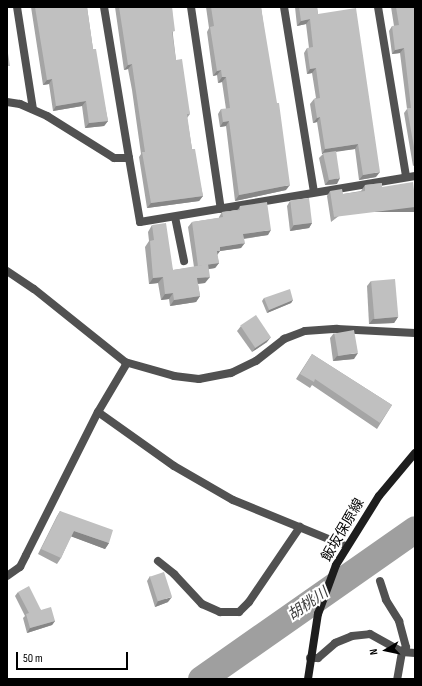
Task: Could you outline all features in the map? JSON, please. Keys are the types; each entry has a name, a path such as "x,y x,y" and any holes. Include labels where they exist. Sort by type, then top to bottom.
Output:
{"main road":[{"name":"飯坂保原線","path":"308,679 310,658 318,614 345,548 379,496 415,453"}],"street":[{"path":"17,7 33,109"},
{"path":"104,7 140,222 415,176"},
{"path":"191,7 221,209"},
{"path":"284,7 314,192"},
{"path":"378,7 406,177"},
{"path":"7,102 33,109 101,152 114,158 130,158"},
{"path":"175,217 184,261"},
{"path":"7,271 34,289 127,363 150,371 199,380 231,373 256,361 284,339 305,331 337,329 415,333"},
{"path":"7,576 20,566 98,412 127,363"},
{"path":"98,412 174,466 209,487 233,500 300,527 345,548"},
{"path":"158,561 174,574 202,604 220,612 239,612 249,602 300,527"},
{"path":"380,581 386,600 399,621 406,647 402,652 397,679"},
{"path":"310,658 318,658 335,642 352,636 370,634 402,652 415,653"}],"building":[{"path":"35,7 87,7 93,49 96,49 108,121 89,123 86,101 56,106 52,79 47,80"},
{"path":"119,7 172,7 175,31 172,32 176,60 182,59 190,114 187,114 192,149 195,149 203,196 151,203 142,152 145,152 132,64 128,65"},
{"path":"211,7 261,7 277,103 279,103 290,185 239,195 229,121 223,122 221,109 230,108 226,77 222,77 221,70 217,71 210,27 214,26"},
{"path":"299,7 317,7 318,14 356,8 380,172 363,175 358,144 325,149 320,117 317,118 314,99 320,98 316,68 310,69 307,48 313,47 310,19 301,21"},
{"path":"396,7 415,7 415,153 407,108 411,108 404,48 395,50 392,26 399,25"},
{"path":"7,47 10,66 7,66"},
{"path":"336,151 340,178 329,180 323,153"},
{"path":"413,182 415,190 415,207 334,217 330,191 342,189 343,194 365,191 365,185 382,183 382,187"},
{"path":"309,198 312,223 293,225 290,200"},
{"path":"267,202 271,230 243,234 245,243 220,247 220,251 217,251 219,263 198,266 192,222 223,217 222,212 240,210 240,206"},
{"path":"166,223 173,270 208,264 210,277 197,278 200,296 174,300 173,293 165,294 163,277 153,278 150,241 154,240 152,225"},
{"path":"395,279 398,317 374,319 371,281"},
{"path":"290,289 293,300 269,310 264,298"},
{"path":"256,315 271,337 255,348 240,326"},
{"path":"354,330 358,353 338,356 334,333"},
{"path":"312,354 392,405 380,423 315,379 314,382 300,374"},
{"path":"60,511 113,530 109,543 74,531 61,558 41,549"},
{"path":"164,572 172,597 158,601 150,577"},
{"path":"29,586 41,610 51,607 55,621 30,628 26,614 29,613 18,592"}],"waterway":[{"name":"胡桃川","path":"201,679 415,529"}]}
